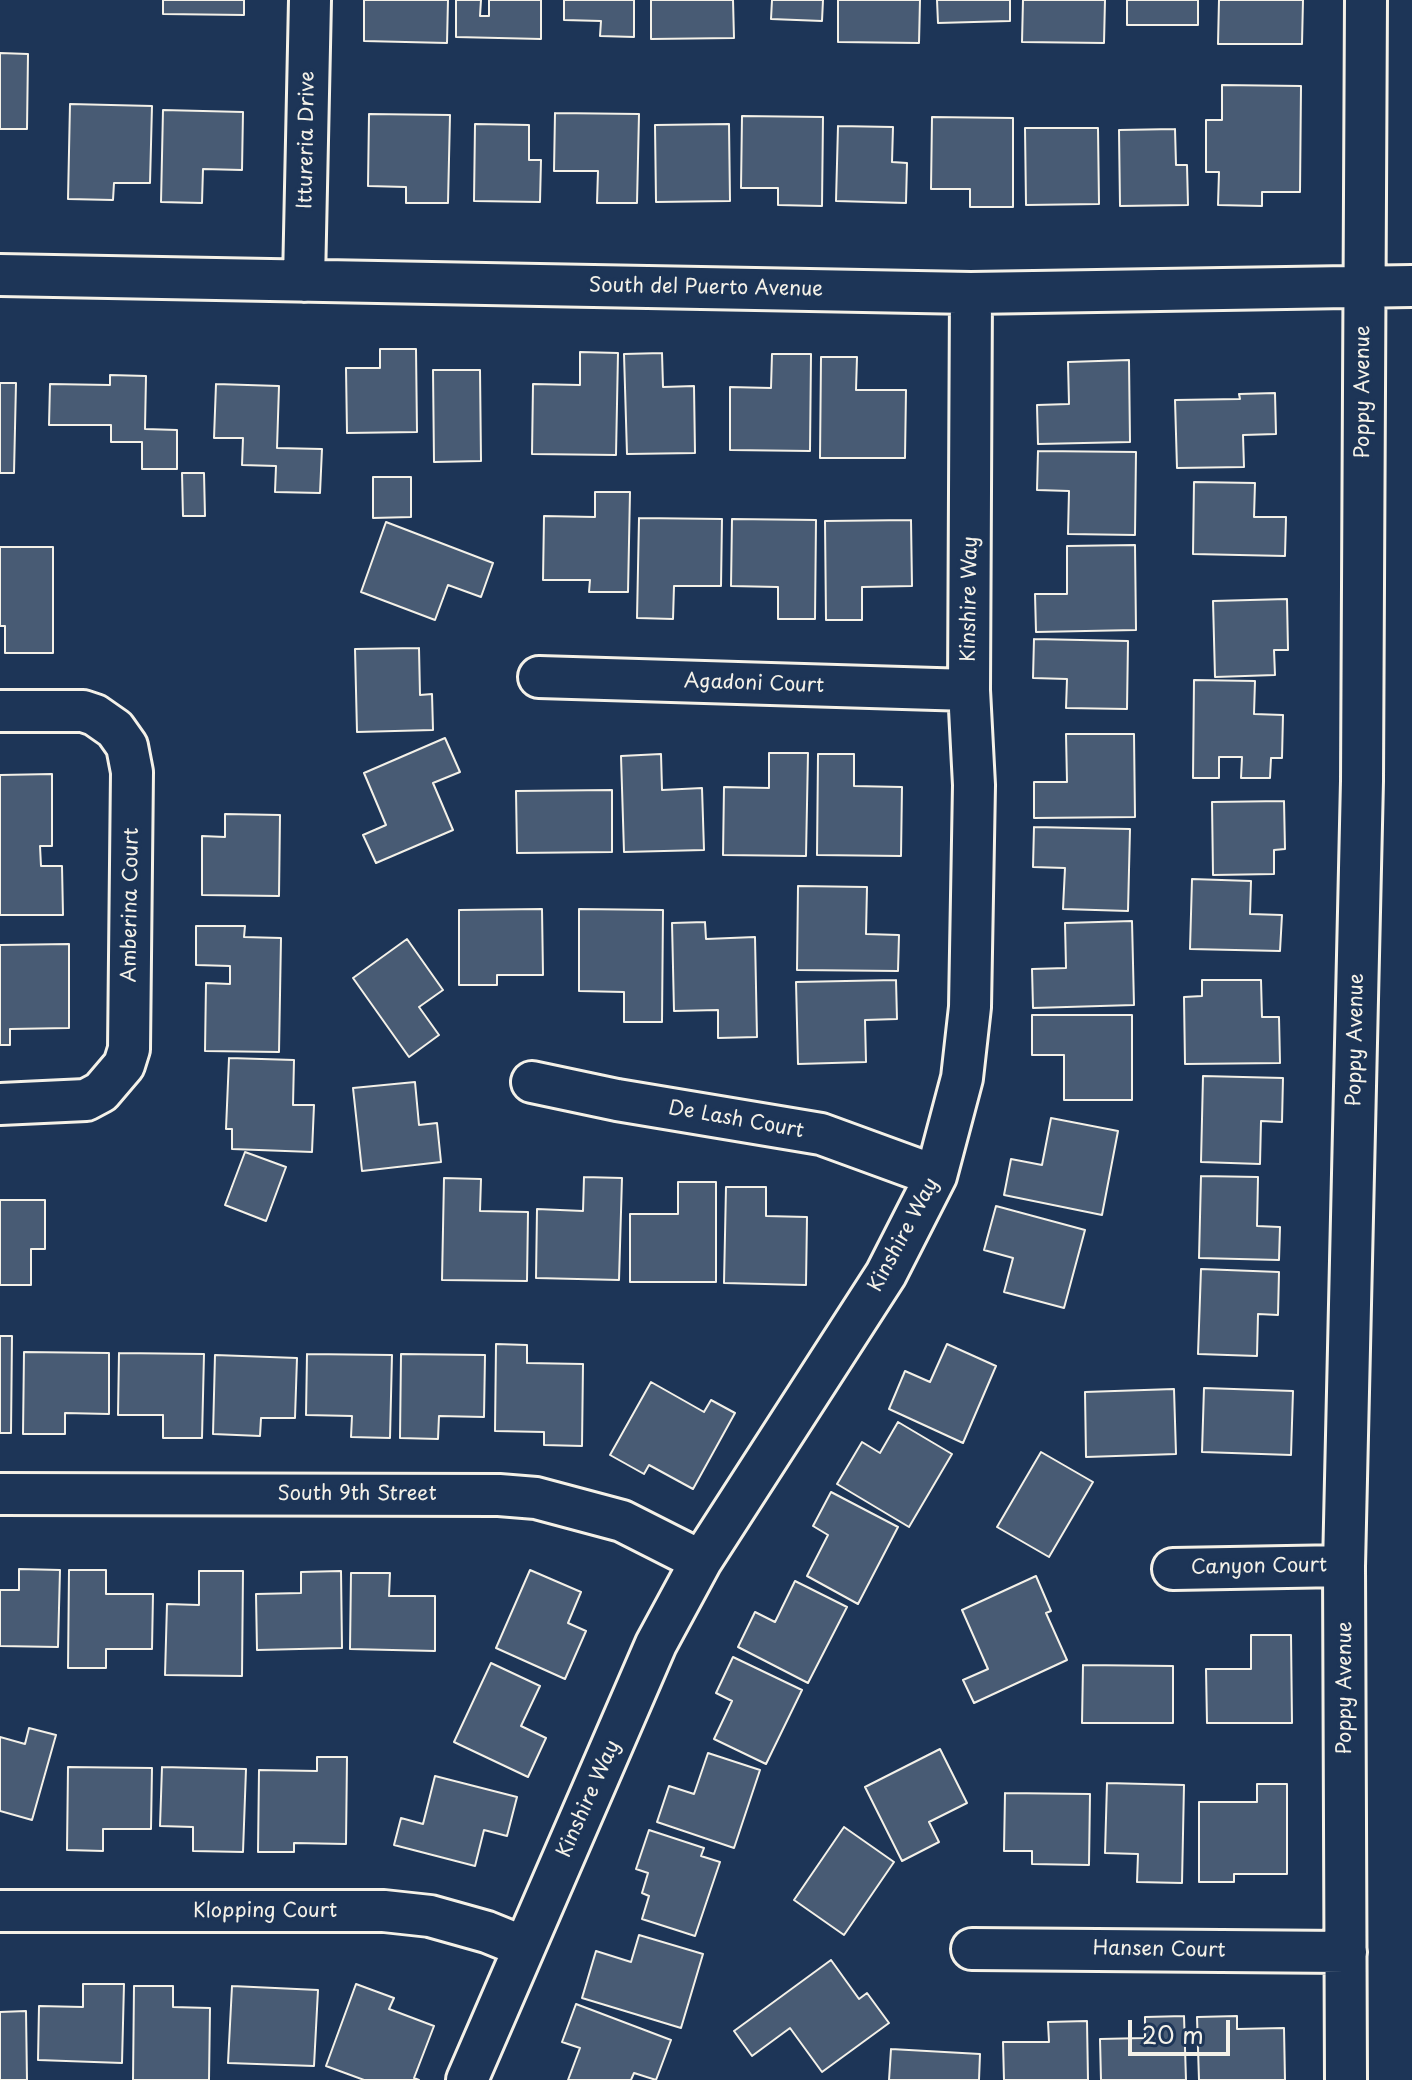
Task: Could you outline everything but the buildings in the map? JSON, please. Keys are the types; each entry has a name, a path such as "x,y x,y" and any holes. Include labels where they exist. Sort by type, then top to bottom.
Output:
{"street":[{"name":"Ittureria Drive","path":"304,281 310,0"},
{"name":"Poppy Avenue","path":"1346,2080 1344,1566 1362,781 1366,0"},
{"name":"South del Puerto Avenue","path":"0,275 971,293 1412,286"},
{"name":"Kinshire Way","path":"467,2080 656,1644 701,1561 886,1274 936,1176 962,1078 970,1007 974,785 969,690 971,293"},
{"name":"Agadoni Court","path":"539,677 969,690"},
{"name":"Amberina Court","path":"0,711 83,711 95,715 115,729 127,746 132,772 129,1049 124,1065 101,1092 86,1100 0,1104"},
{"name":"De Lash Court","path":"532,1082 617,1100 821,1134 936,1176"},
{"name":"South 9th Street","path":"0,1494 499,1495 536,1498 608,1516 701,1561"},
{"name":"Canyon Court","path":"1173,1569 1344,1566"},
{"name":"Klopping Court","path":"0,1911 384,1911 430,1916 487,1932 524,1947"},
{"name":"Hansen Court","path":"972,1949 1346,1952"}]}
